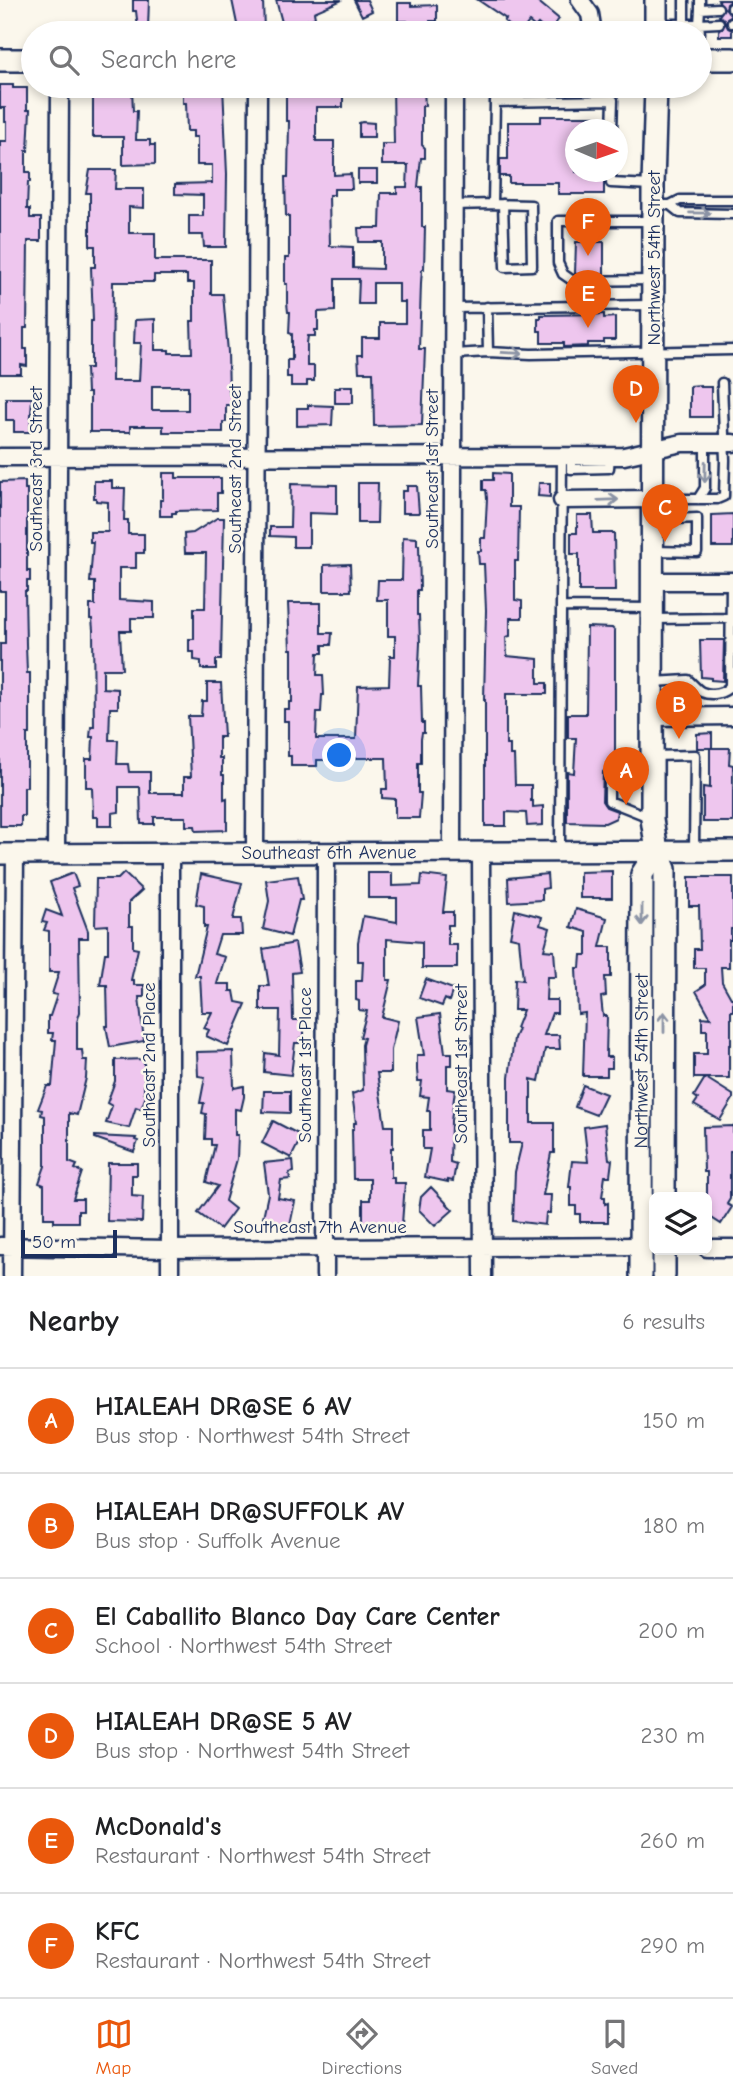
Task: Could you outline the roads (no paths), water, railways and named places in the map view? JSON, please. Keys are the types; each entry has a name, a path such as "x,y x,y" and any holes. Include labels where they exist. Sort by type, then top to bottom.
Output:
{"main road":[{"path":"656,0 656,21"},
{"path":"712,59 733,59"},
{"path":"0,60 21,60"},
{"name":"Northwest 54th Street","path":"656,98 658,204 653,280 652,819 657,851 665,869 664,1192"},
{"name":"Northwest 54th Street","path":"641,1276 642,874 657,851"},
{"path":"642,1087 649,1111 650,1192"},
{"path":"664,1255 664,1276"}],"street":[{"path":"580,0 590,14 591,21"},
{"name":"Southeast 3rd Street","path":"56,853 60,98"},
{"name":"Southeast 2nd Street","path":"255,853 258,98"},
{"name":"Southeast 1st Street","path":"452,853 454,98"},
{"path":"0,457 624,456 682,443 729,443"},
{"path":"562,500 653,510"},
{"path":"653,581 732,581"},
{"path":"652,717 733,716"},
{"name":"Southeast 6th Avenue","path":"7,853 733,851"},
{"path":"7,853 6,1247 12,1276"},
{"name":"Southeast 2nd Place","path":"170,853 170,1276"},
{"name":"Southeast 1st Place","path":"325,1276 326,853"},
{"name":"Southeast 1st Street","path":"481,853 482,1276"},
{"name":"Southeast 7th Avenue","path":"6,1247 641,1247"},
{"path":"712,1248 733,1248"}],"lane":[{"path":"684,0 684,21"},
{"path":"700,4 714,6"},
{"path":"712,26 719,23"},
{"path":"454,205 498,204 531,205 532,266 505,267 498,204 495,98"},
{"path":"495,102 612,100 612,119"},
{"path":"611,182 680,213 733,214"},
{"path":"653,280 573,281 563,274 558,263 558,221 680,200 733,200"},
{"path":"454,308 654,305"},
{"path":"487,307 488,352"},
{"path":"454,354 733,350"},
{"path":"653,510 698,499 718,499 724,495 729,443 722,383"},
{"path":"698,499 705,488 705,443"},
{"path":"561,852 562,500 567,456"},
{"path":"653,510 697,518 697,552 653,551"},
{"path":"653,682 688,680 703,693 722,693 728,690 732,581"},
{"path":"561,607 730,618"},
{"path":"652,819 609,801 609,775 695,755 694,851"}],"place":[{"name":"KFC","path":"588,256"},
{"name":"McDonald's","path":"588,328"},
{"name":"HIALEAH DR@SE 5 AV","path":"636,423"},
{"name":"El Caballito Blanco Day Care Center","path":"665,542"},
{"name":"HIALEAH DR@SUFFOLK AV","path":"679,739"},
{"name":"HIALEAH DR@SE 6 AV","path":"626,805"}]}
